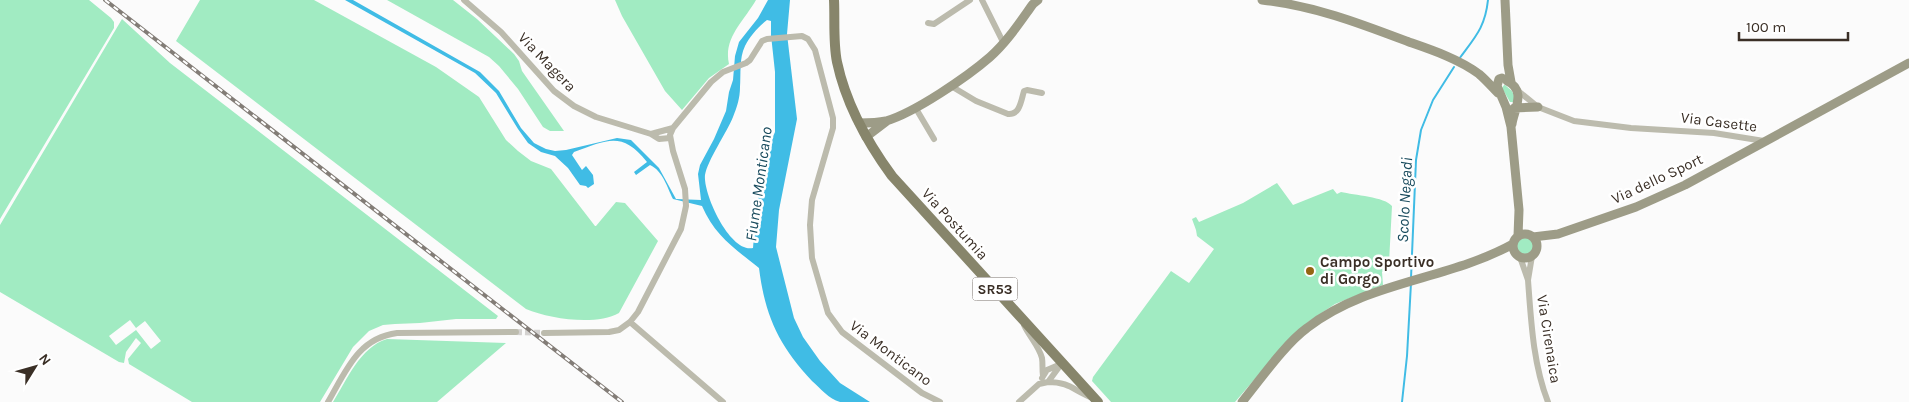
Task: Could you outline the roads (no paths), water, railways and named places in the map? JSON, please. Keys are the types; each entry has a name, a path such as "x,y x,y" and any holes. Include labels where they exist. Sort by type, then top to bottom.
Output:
{"main road":[{"name":"SR53","path":"834,0 836,60 848,97 863,131"},
{"name":"Via Postumia","path":"863,131 892,176 1097,401"}],"street":[{"name":"Via Magera","path":"464,0 501,32 554,91 574,106 596,117 652,134 673,151"},
{"path":"928,23 934,24 970,0"},
{"path":"982,0 1003,42"},
{"path":"863,131 915,107 951,86 990,57 1038,0"},
{"path":"1262,0 1292,3 1370,27 1466,66 1478,74 1498,93 1511,108 1519,210 1516,240 1519,256"},
{"path":"1505,0 1508,65 1519,98 1518,106 1511,108"},
{"name":"Via Monticano","path":"673,128 711,82 723,72 750,60 762,41 767,38 799,36 808,40 815,50 833,118 833,128 812,200 810,225 812,258 826,308 831,319 842,332 922,393 940,402"},
{"name":"Via Casette","path":"1514,86 1538,107 1574,121 1631,128 1714,133 1764,141 1909,63"},
{"path":"1498,93 1497,86 1508,65"},
{"path":"1478,74 1500,79 1514,86"},
{"path":"951,86 976,101 1008,114 1017,112 1024,92 1027,90 1042,93"},
{"path":"915,107 934,139"},
{"path":"1511,108 1538,107"},
{"path":"863,131 887,121"},
{"path":"652,134 673,128"},
{"path":"544,333 609,332 619,330 630,322 638,312 677,237 686,206 685,189 670,138 673,128"},
{"path":"660,139 670,138"},
{"name":"Via dello Sport","path":"1516,240 1531,236 1558,234 1636,207 1678,188 1764,141"},
{"path":"1493,255 1519,256 1534,253 1536,243 1519,210"},
{"name":"Via dello Sport","path":"1534,253 1558,234"},
{"path":"1242,402 1305,329 1342,306 1369,294 1493,255 1516,240"},
{"name":"Via Cirenaica","path":"1528,280 1534,253"},
{"name":"Via Cirenaica","path":"1519,256 1528,280 1537,358 1548,402"},
{"path":"1020,317 1029,336 1039,349 1042,360 1042,376"},
{"path":"630,322 723,402"},
{"path":"328,402 356,355 373,340 385,335 397,333 516,332"},
{"path":"1019,402 1039,384 1047,370 1062,363"},
{"path":"1048,382 1062,363"},
{"path":"1039,384 1048,382 1073,386 1080,393 1097,401"}],"water":[{"path":"345,0 353,0 480,72 499,91 521,128 534,143 555,151 617,138 631,140 659,168 676,199 701,200 698,174 700,165 726,111 739,42 758,18 768,0 790,0 787,34 797,119 779,210 776,247 794,318 803,337 820,361 840,383 870,402 836,401 812,381 782,343 775,329 765,301 759,268 733,248 719,234 702,206 673,199 658,171 650,165 636,175 634,172 647,162 638,152 622,142 614,141 596,144 574,152 572,155 582,170 586,166 593,175 594,184 588,188 580,185 568,168 555,156 541,152 528,143 496,93 475,73","holes":["767,20 771,21 775,72 775,132 767,151 756,210 753,248 744,247 727,232 713,208 708,195 705,175 709,162 737,106 740,91 741,61 745,46 760,26"]}],"waterway":[{"name":"Scolo Negadi","path":"1459,59 1482,25 1488,0"},
{"name":"Scolo Negadi","path":"1411,278 1416,160 1421,130 1433,100 1454,67"},
{"name":"Scolo Negadi","path":"1402,402 1407,356 1411,283"}],"tunnel":[{"path":"516,332 544,333"}],"railway":[{"path":"105,0 622,402"}],"place":[{"name":"Campo Sportivo di Gorgo","path":"1310,271"}],"water label":[{"name":"Fiume Monticano","path":"758,184"}]}
